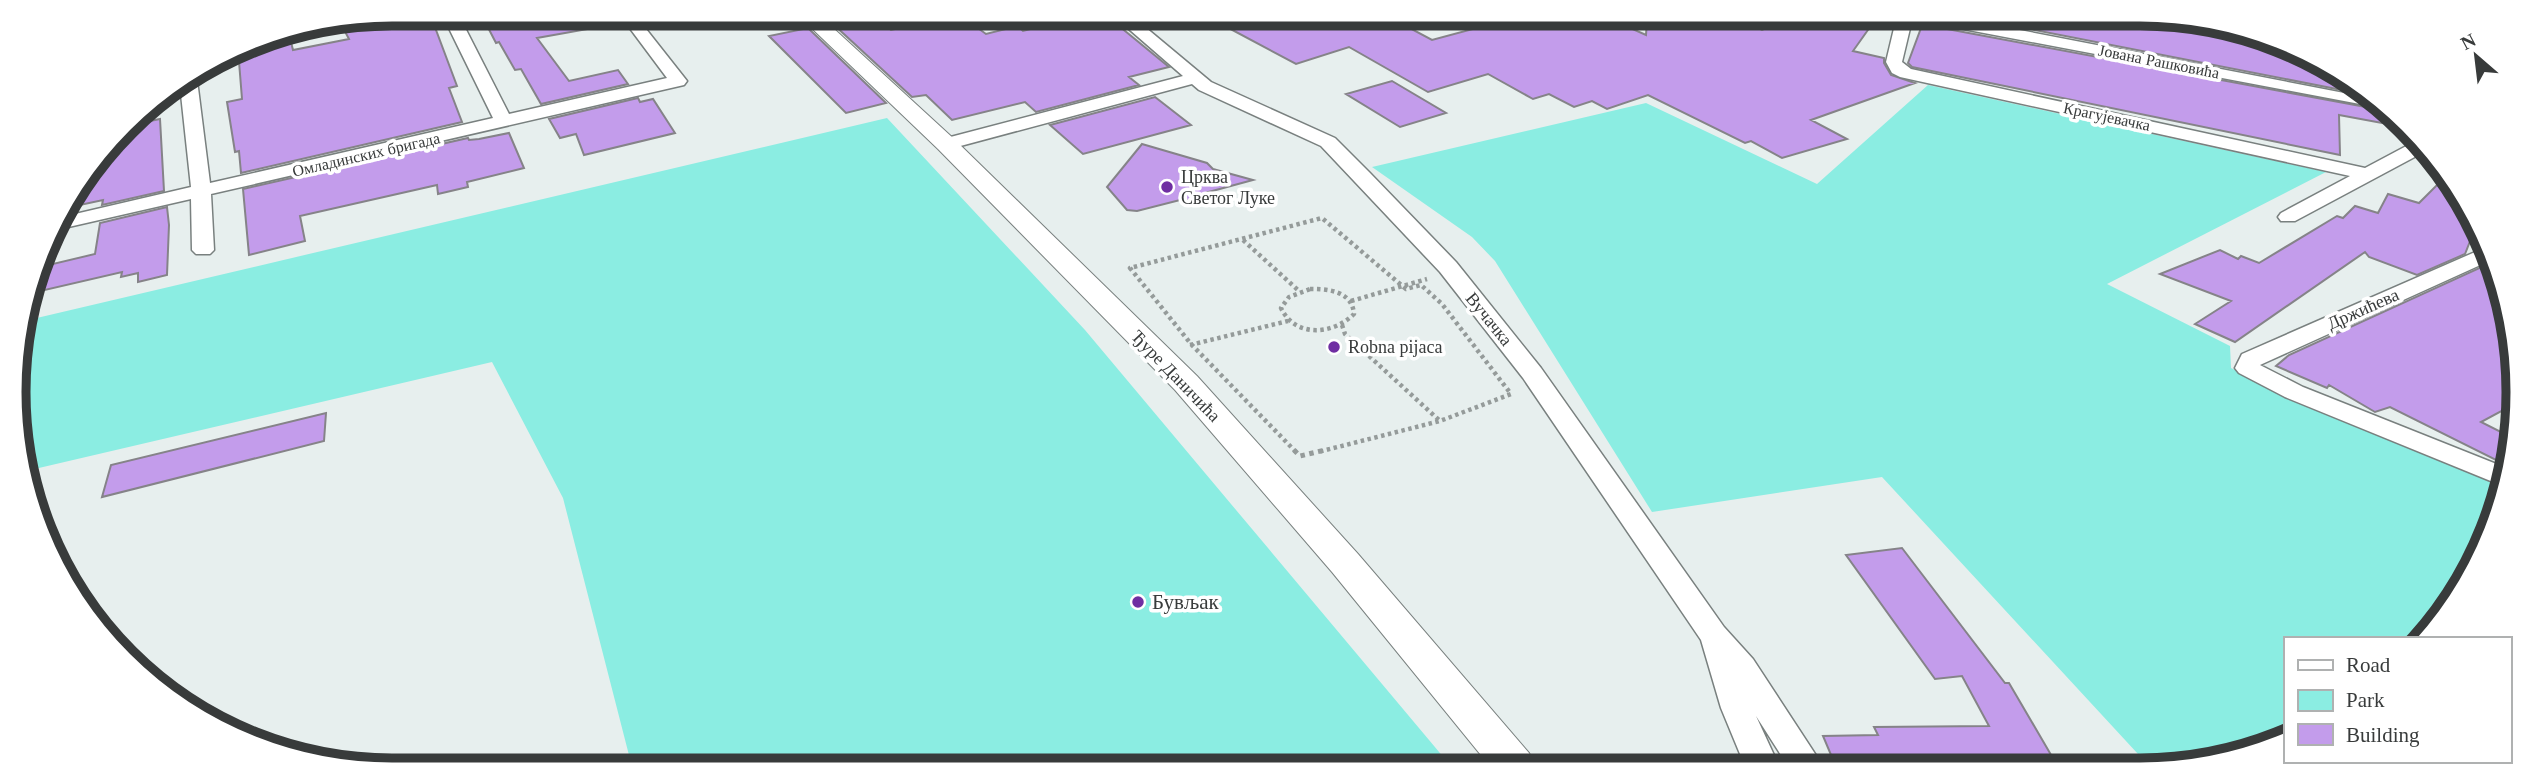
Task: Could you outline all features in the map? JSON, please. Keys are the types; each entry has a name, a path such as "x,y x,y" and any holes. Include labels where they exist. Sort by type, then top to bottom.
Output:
{"street":[{"path":"456,26 504,122"},
{"name":"Омладинских бригада","path":"68,221 678,81 637,26"},
{"name":"Ђуре Даничића","path":"820,26 946,144 1186,383 1363,584 1508,758"},
{"name":"Вучачка","path":"1134,26 1213,91 1328,142 1452,273 1555,403 1713,635 1742,667 1801,758"},
{"name":"Крагујевачка","path":"1902,26 1894,62 1898,69 1906,73 2367,174"},
{"name":"Јована Рашковића","path":"1973,26 2362,101"},
{"path":"946,144 1196,77"},
{"path":"189,88 201,191 202,250"},
{"path":"2288,217 2414,150"},
{"name":"Држићева","path":"2480,257 2250,359 2247,368 2294,392 2496,474"},
{"name":"Вучачка","path":"1713,635 1722,667 1759,758"}],"path":[{"path":"1322,218 1402,285 1406,289 1421,285 1442,304 1511,394 1440,421 1300,456 1191,345 1130,268 1322,218"},
{"path":"1243,240 1299,292"},
{"path":"1351,301 1452,273"},
{"path":"1191,345 1288,321 1307,329 1332,329 1342,325 1354,314 1351,301 1334,291 1310,289 1289,296 1281,308 1288,321"},
{"path":"1342,325 1345,334 1440,421"}],"green space":[{"path":"1928,85 2326,172 2107,284 2230,346 2231,368 2297,401 2495,480 2478,532 2457,575 2411,637 2284,637 2284,728 2211,751 2142,758 1882,477 1652,512 1495,261 1472,237 1372,167 1646,103 1817,184"},
{"path":"887,118 1085,330 1444,758 630,758 563,498 492,362 35,469 29,440 26,392 34,319"}],"building":[{"path":"434,26 457,86 449,88 462,122 241,173 239,151 235,152 227,102 242,99 239,60 286,42 291,42 293,50 349,39 344,29"},
{"path":"487,26 599,26 537,38 569,81 618,70 628,84 541,104 521,69 515,70 499,42 496,43"},
{"path":"835,26 887,26 891,30 909,26 975,26 986,34 1018,26 1023,31 1043,26 1119,26 1169,67 1129,77 1139,85 1036,112 1025,102 952,120 926,95 912,97"},
{"path":"1225,26 1406,26 1432,40 1484,26 1626,26 1646,35 1647,26 1754,26 1762,30 1770,26 1871,26 1853,51 1884,58 1891,75 1915,83 1811,120 1847,139 1782,158 1751,141 1745,143 1648,95 1607,109 1592,101 1574,107 1549,94 1533,99 1488,74 1428,92 1349,47 1296,64"},
{"path":"1922,26 1939,26 2370,108 2389,124 2339,115 2340,155 1912,67 1908,63"},
{"path":"2015,26 2140,26 2211,33 2280,54 2323,75 2348,91"},
{"path":"808,28 886,103 846,113 769,36"},
{"path":"1392,81 1446,113 1400,127 1346,94"},
{"path":"1155,97 1191,125 1083,154 1050,125"},
{"path":"638,98 640,102 653,99 675,133 584,155 576,134 560,138 549,119"},
{"path":"160,119 164,191 102,205 103,200 77,206 102,169 145,122"},
{"path":"509,133 524,168 467,182 468,187 438,194 437,185 300,216 305,241 249,255 243,189 468,138 479,139"},
{"name":"Црква Светог Луке","path":"1142,144 1253,180 1205,193 1195,201 1180,200 1137,211 1127,210 1107,187"},
{"path":"2439,183 2471,238 2465,254 2417,275 2369,257 2365,252 2235,342 2195,324 2231,301 2160,274 2220,250 2238,259 2241,256 2259,263 2337,216 2343,218 2355,206 2378,213 2388,194 2419,203"},
{"path":"167,207 167,275 138,282 138,273 121,277 122,272 41,291 49,265 95,254 100,223"},
{"path":"2483,266 2499,321 2506,392 2505,409 2481,422 2504,433 2499,462 2390,407 2375,412 2329,385 2327,388 2276,366 2289,355"},
{"path":"326,413 324,441 102,497 111,465"},
{"path":"1902,548 2005,683 2009,683 2053,758 1832,758 1823,736 1878,735 1874,727 1989,726 1962,676 1935,679 1846,555"}],"place":[{"name":"Црква Светог Луке","path":"1167,187"},
{"name":"Robna pijaca","path":"1334,347"},
{"name":"Бувљак","path":"1138,602"}]}
